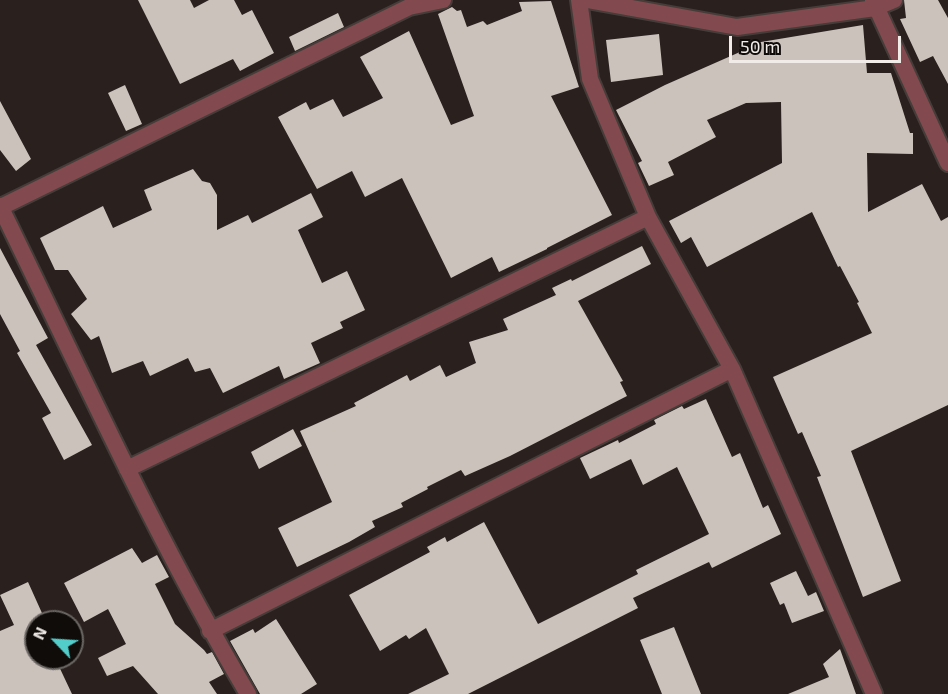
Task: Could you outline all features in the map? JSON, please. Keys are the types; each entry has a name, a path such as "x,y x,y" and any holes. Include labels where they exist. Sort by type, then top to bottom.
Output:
{"street":[{"path":"248,694 210,631 127,469 0,207 409,6 443,0"},
{"path":"579,0 590,79 648,217 732,369 874,694"},
{"path":"587,0 737,27 894,0"},
{"path":"874,4 948,163"},
{"path":"127,469 648,217"},
{"path":"210,631 732,369"}],"building":[{"path":"138,0 190,0 194,8 209,0 234,0 242,15 252,10 274,53 240,71 233,59 180,84"},
{"path":"904,0 938,0 948,18 948,84 933,56 920,62 900,19 906,18"},
{"path":"551,1 579,87 551,96 612,215 499,272 492,257 451,278 402,178 365,197 352,171 317,189 278,117 306,102 310,110 333,99 343,117 383,98 360,57 409,31 451,125 474,116 438,14 452,7 457,11 461,10 467,27 483,21 487,25 522,11 519,2"},
{"path":"338,13 344,27 295,51 289,37"},
{"path":"863,25 867,73 891,73 910,133 913,133 913,154 867,153 868,212 922,184 941,221 948,217 948,405 851,451 901,581 863,597 817,477 821,476 802,432 798,434 773,377 872,333 857,303 859,302 840,266 838,267 812,212 707,267 691,237 681,243 669,221 782,163 781,102 746,103 707,120 716,137 668,162 674,175 649,186 638,163 642,161 616,110 665,85 749,48 749,44"},
{"path":"659,34 663,75 611,82 606,40"},
{"path":"125,85 142,124 126,131 108,93"},
{"path":"0,101 31,159 16,171 0,150"},
{"path":"193,169 202,181 210,183 217,195 217,230 248,215 252,223 311,193 323,217 298,230 322,283 347,271 365,310 340,322 343,328 311,343 320,363 284,379 279,366 223,393 210,368 195,372 188,358 150,376 143,361 112,373 99,336 91,340 71,314 87,299 68,270 55,270 40,238 103,206 113,228 152,210 144,190"},
{"path":"642,246 651,264 578,301 623,381 620,382 627,396 510,456 465,476 461,470 427,487 428,489 401,503 403,507 372,521 375,527 297,567 278,528 332,502 300,431 356,406 354,403 407,375 410,381 440,365 446,377 476,363 469,342 508,330 503,319 556,295 552,288 571,279 572,281"},
{"path":"0,248 48,338 36,345 92,445 64,460 42,418 51,413 17,353 20,351 0,314"},
{"path":"706,399 732,457 740,453 763,508 768,505 781,534 712,568 709,562 633,598 638,608 468,694 408,694 449,674 426,628 409,639 406,635 380,651 349,595 430,552 427,547 445,537 447,542 484,522 538,624 638,574 636,570 709,534 677,467 643,485 631,459 590,479 580,458 618,440 619,443 656,424 654,420 682,406 684,409"},
{"path":"293,429 302,446 259,469 251,452"},
{"path":"132,548 142,563 157,555 169,577 155,584 175,624 207,654 212,652 224,674 209,682 217,694 158,694 133,666 107,676 98,658 126,644 108,609 84,622 84,610 78,610 64,583"},
{"path":"796,571 808,596 816,592 824,611 792,623 784,603 780,605 770,583"},
{"path":"28,582 41,610 24,610 24,670 61,670 72,694 0,694 0,631 14,625 0,595"},
{"path":"276,619 317,684 301,694 260,694 230,641 253,629 255,633"},
{"path":"674,627 701,694 662,694 640,640"},
{"path":"840,649 856,694 788,694 829,677 823,664"}]}
